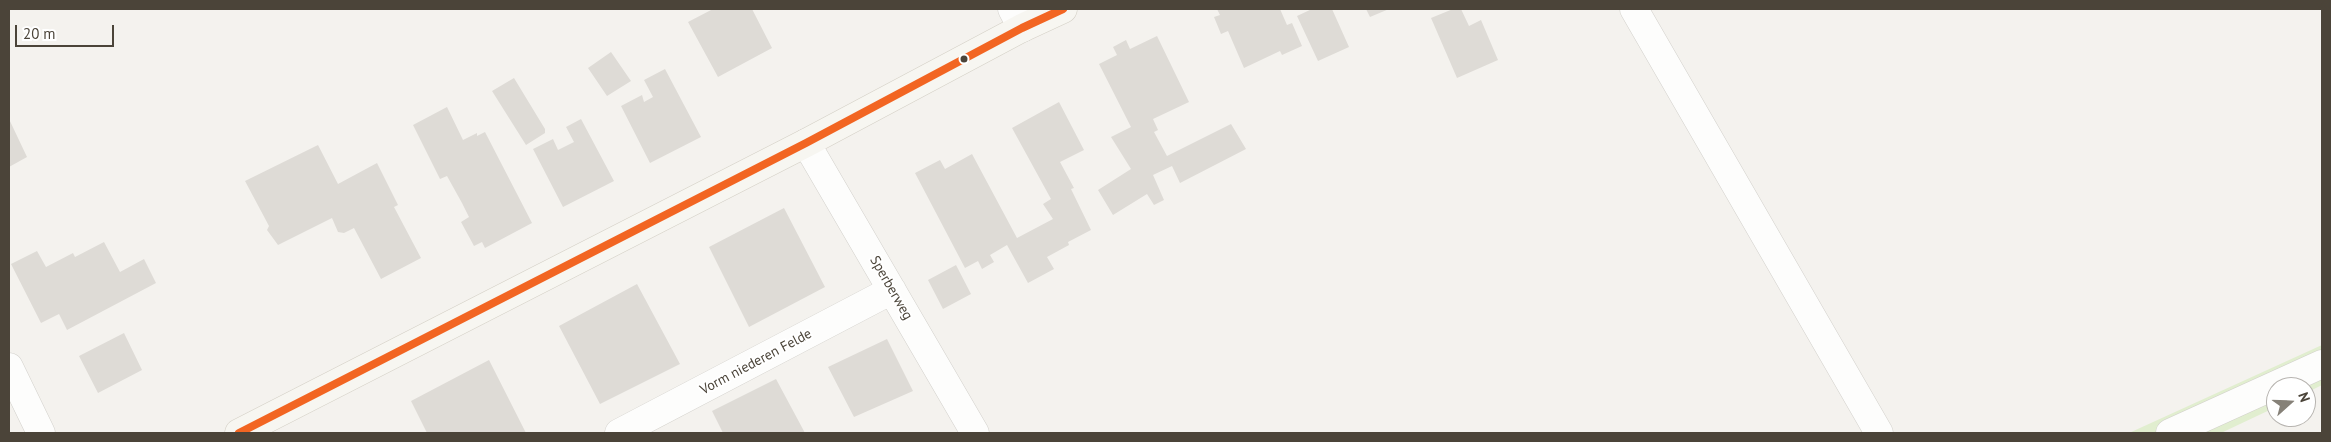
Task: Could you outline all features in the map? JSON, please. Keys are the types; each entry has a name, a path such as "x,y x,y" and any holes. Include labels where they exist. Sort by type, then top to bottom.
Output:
{"main road":[{"path":"239,433 806,143 1017,18 1063,9"}],"street":[{"path":"1634,9 1879,433"},
{"name":"Sperberweg","path":"806,143 975,433"},
{"name":"Vorm niederen Felde","path":"620,433 892,290"},
{"path":"2170,433 2322,364"},
{"path":"9,367 41,433"}],"green space":[{"path":"2322,345 2322,385 2316,388 2316,377 2266,377 2266,412 2221,433 2129,433"}],"building":[{"path":"713,9 752,9 772,48 718,77 688,22"},
{"path":"1217,9 1280,9 1287,25 1292,23 1302,46 1282,55 1280,51 1244,68 1228,31 1221,34 1214,17 1220,15"},
{"path":"1312,9 1332,9 1349,47 1318,61 1297,16"},
{"path":"1366,9 1389,9 1370,17"},
{"path":"1453,9 1461,9 1469,26 1481,20 1498,60 1457,78 1431,18"},
{"path":"1157,36 1189,102 1153,119 1158,130 1154,132 1167,156 1231,124 1246,149 1180,183 1172,166 1153,175 1164,200 1154,205 1147,194 1113,215 1098,190 1131,169 1111,137 1131,127 1099,64 1117,55 1113,47 1126,40 1130,49"},
{"path":"611,52 631,81 607,96 588,68"},
{"path":"665,69 701,137 650,163 621,106 642,95 644,102 653,97 644,80"},
{"path":"514,78 545,129 545,133 526,145 492,91"},
{"path":"1059,102 1084,150 1060,162 1074,188 1071,189 1091,230 1068,242 1069,245 1047,257 1054,269 1028,283 1007,245 990,255 994,262 982,269 978,261 965,268 915,173 940,160 945,169 972,154 1017,238 1053,219 1043,204 1051,199 1012,128"},
{"path":"447,107 463,140 477,133 477,136 485,132 532,223 485,248 482,242 474,246 461,222 469,217 462,203 447,176 440,179 413,125"},
{"path":"9,119 27,157 9,167"},
{"path":"581,119 614,181 563,207 533,149 553,139 558,150 574,142 566,127"},
{"path":"318,145 338,184 377,163 398,205 394,207 421,258 381,279 354,228 344,233 338,232 332,218 278,245 267,230 269,226 245,181"},
{"path":"784,208 825,287 749,327 709,247"},
{"path":"104,242 120,272 144,259 156,283 67,330 59,314 41,323 11,264 37,251 46,267 73,253 75,257"},
{"path":"956,265 971,294 943,309 928,280"},
{"path":"637,284 680,364 600,404 559,326"},
{"path":"124,333 142,370 98,393 79,356"},
{"path":"887,339 913,391 854,417 828,367"},
{"path":"489,360 526,433 427,433 411,401"},
{"path":"776,379 805,433 723,433 712,411"}],"transit line":[{"path":"239,433 806,143 1022,28 1063,9"}]}
